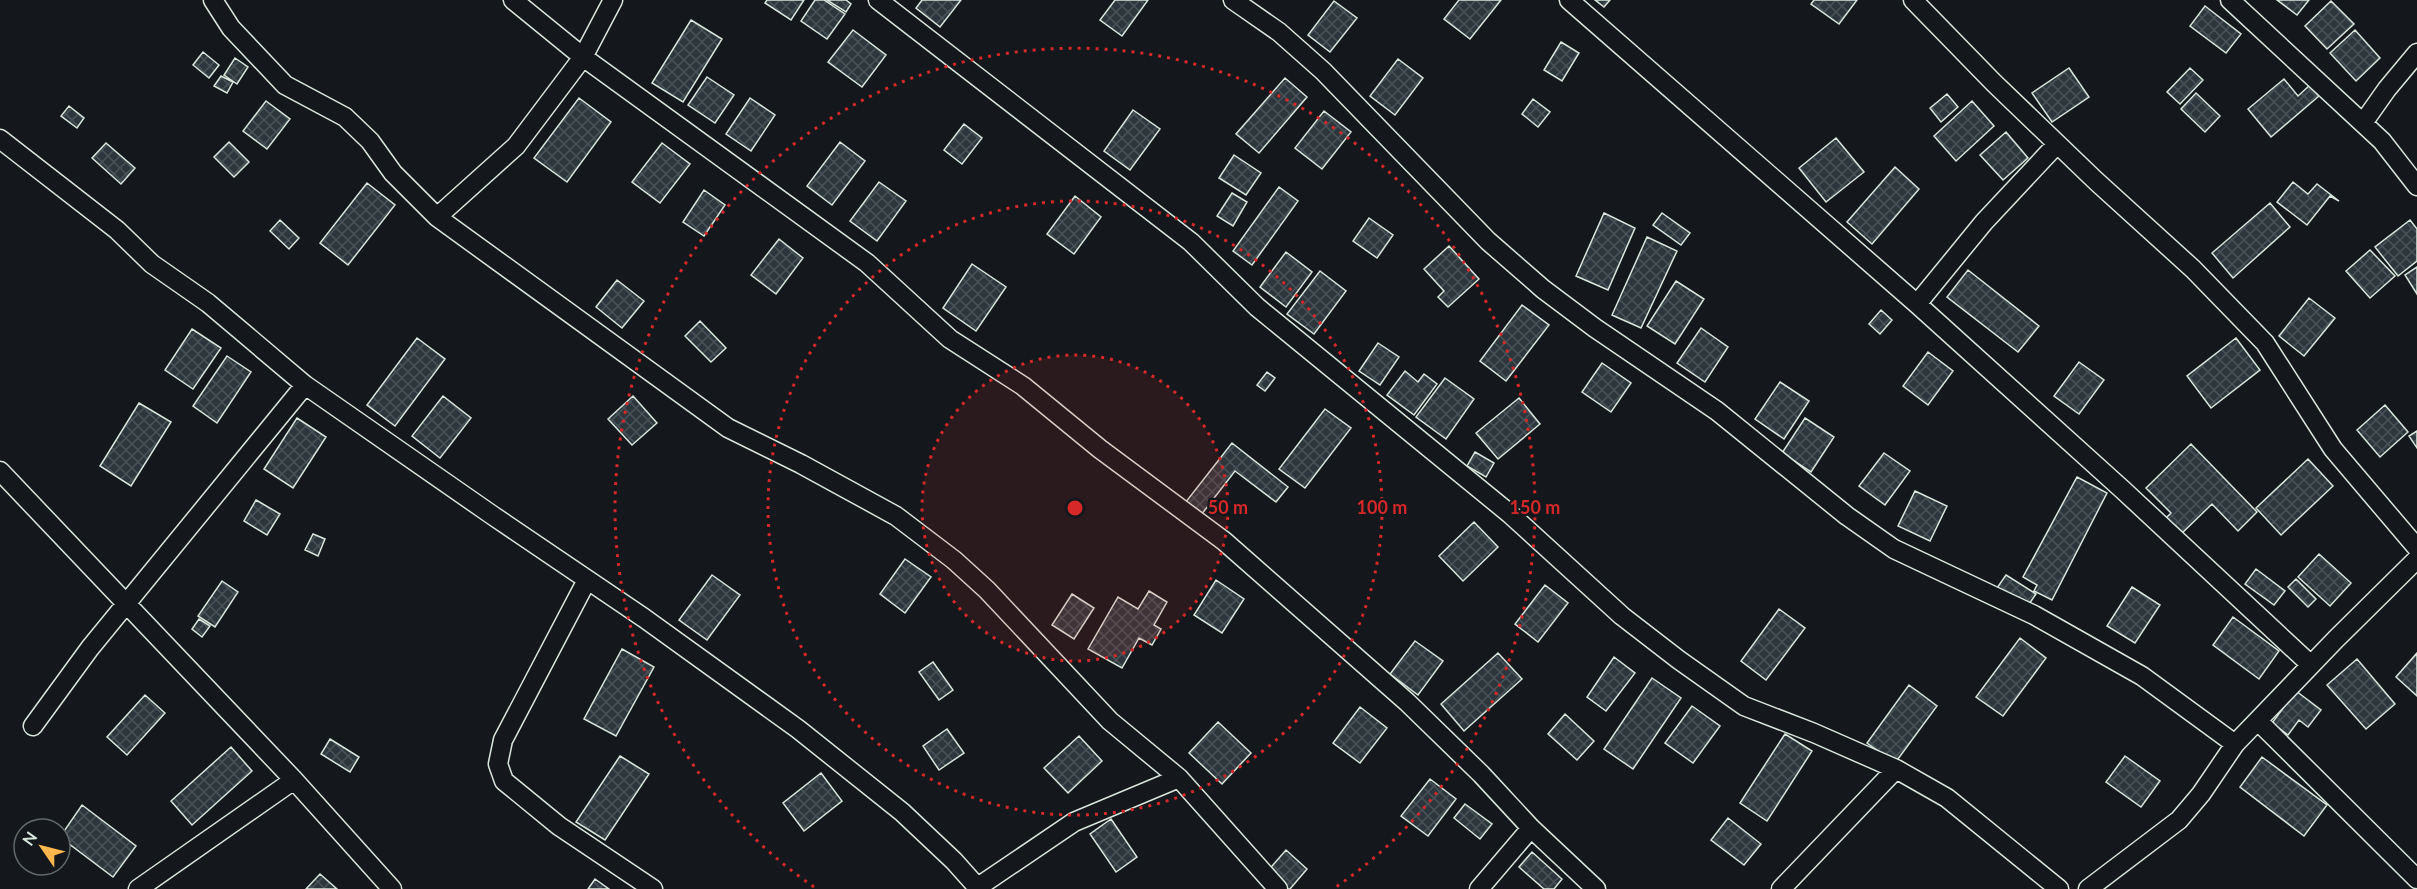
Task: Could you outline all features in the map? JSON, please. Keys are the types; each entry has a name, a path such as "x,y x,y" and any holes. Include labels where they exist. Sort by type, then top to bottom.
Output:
{"street":[{"path":"213,0 231,28 285,85 345,117 370,141 393,172 437,218 729,428 896,516 954,560 987,590 1110,721 1179,778 1278,889"},
{"path":"513,0 583,57 867,263 950,339 1023,386 1100,449 1224,541 1407,702 1481,774 1531,828 1596,889"},
{"path":"437,218 516,146 583,57 614,0"},
{"path":"878,0 1183,236 1266,314 1492,500 1622,616 1679,660 1744,706 1814,733 1896,770 1947,798 2059,889"},
{"path":"1233,0 1279,32 1323,71 1488,241 1543,289 1595,328 1717,411 1847,516 1894,549 2034,615 2142,676 2235,744"},
{"path":"1569,0 1917,304 2123,490 2311,665"},
{"path":"1912,0 2057,144 2193,269 2265,343 2333,449 2417,548"},
{"path":"2230,0 2382,141 2417,186"},
{"path":"2363,123 2417,53"},
{"path":"0,139 117,230 152,264 208,303 305,385 798,729 902,812 979,888 1074,822 1179,778"},
{"path":"1917,304 1984,222 2057,144"},
{"path":"33,726 90,648 305,385"},
{"path":"0,471 294,780 393,889"},
{"path":"2088,889 2179,820 2201,794 2235,744 2417,559"},
{"path":"587,580 503,740 498,764 504,781 531,804 559,826 653,889"},
{"path":"2258,720 2417,879"},
{"path":"1781,889 1896,770"},
{"path":"138,889 294,780"},
{"path":"1479,889 1531,828"}],"building":[{"path":"767,0 804,0 791,20 765,3"},
{"path":"815,0 824,0 845,14 827,39 801,21"},
{"path":"827,0 846,0 851,4 846,12"},
{"path":"922,0 961,0 940,27 916,8"},
{"path":"1115,0 1148,0 1122,36 1100,20"},
{"path":"1459,0 1501,0 1470,39 1444,19"},
{"path":"1595,0 1610,0 1604,7"},
{"path":"1814,0 1857,0 1839,24 1811,4"},
{"path":"2277,0 2309,0 2297,15"},
{"path":"1334,1 1357,18 1330,52 1308,35"},
{"path":"2331,1 2354,24 2327,49 2305,26"},
{"path":"2205,6 2241,34 2226,53 2190,26"},
{"path":"691,20 722,39 683,102 652,83"},
{"path":"853,30 886,55 862,87 828,62"},
{"path":"2355,30 2380,58 2356,81 2330,53"},
{"path":"1561,42 1579,53 1562,81 1544,70"},
{"path":"203,52 219,65 209,78 193,65"},
{"path":"235,58 248,67 237,84 224,75"},
{"path":"1398,59 1423,78 1395,115 1370,96"},
{"path":"2069,68 2089,97 2052,122 2032,93"},
{"path":"2190,68 2203,80 2180,104 2167,92"},
{"path":"221,76 233,82 227,93 214,86"},
{"path":"707,77 734,95 715,123 688,105"},
{"path":"1285,78 1307,97 1259,153 1236,134"},
{"path":"2284,79 2298,96 2310,85 2319,96 2271,137 2248,109"},
{"path":"2196,93 2220,116 2205,132 2181,109"},
{"path":"1947,94 1958,107 1941,122 1930,108"},
{"path":"579,98 611,122 567,182 534,158"},
{"path":"750,98 775,115 751,151 726,134"},
{"path":"1533,99 1550,112 1538,127 1522,114"},
{"path":"266,101 290,119 267,149 243,131"},
{"path":"1972,101 1994,126 1956,161 1934,136"},
{"path":"69,106 84,118 77,128 61,116"},
{"path":"1133,110 1160,129 1130,170 1104,151"},
{"path":"1324,111 1351,132 1322,169 1295,148"},
{"path":"964,124 982,138 962,164 944,150"},
{"path":"2006,132 2028,158 2003,180 1980,155"},
{"path":"1836,138 1864,172 1826,202 1799,168"},
{"path":"229,142 249,162 234,177 214,157"},
{"path":"840,142 865,161 832,205 807,186"},
{"path":"106,143 135,168 121,184 92,158"},
{"path":"662,143 690,164 660,203 632,182"},
{"path":"1234,155 1261,173 1246,195 1219,178"},
{"path":"1895,167 1919,189 1872,244 1847,222"},
{"path":"879,182 906,201 877,241 850,221"},
{"path":"2293,182 2308,194 2317,184 2339,201 2330,196 2307,225 2277,202"},
{"path":"367,183 395,205 348,265 320,243"},
{"path":"1279,187 1298,201 1252,265 1233,251"},
{"path":"704,190 725,205 704,236 683,222"},
{"path":"1232,193 1247,202 1233,226 1217,216"},
{"path":"1075,196 1101,217 1074,254 1047,234"},
{"path":"2270,203 2290,227 2233,278 2212,253"},
{"path":"1604,213 1635,228 1608,290 1576,276"},
{"path":"1662,213 1690,233 1681,245 1653,225"},
{"path":"1369,218 1393,235 1377,258 1353,241"},
{"path":"280,220 299,238 289,249 270,231"},
{"path":"2410,220 2417,229 2417,261 2398,276 2375,247"},
{"path":"1647,237 1677,251 1641,328 1612,315"},
{"path":"779,239 803,258 776,294 751,275"},
{"path":"1449,246 1479,279 1448,307 1438,297 1444,291 1424,269"},
{"path":"2370,250 2395,276 2370,298 2346,271"},
{"path":"1286,252 1312,272 1286,307 1260,287"},
{"path":"972,264 1006,287 976,331 943,308"},
{"path":"2417,267 2417,294 2405,275"},
{"path":"1968,270 2039,326 2018,352 1947,297"},
{"path":"1320,271 1346,291 1314,334 1287,314"},
{"path":"617,280 644,301 622,328 596,307"},
{"path":"1676,281 1704,299 1675,344 1647,326"},
{"path":"2309,298 2335,318 2304,356 2279,336"},
{"path":"1522,305 1549,325 1506,381 1480,361"},
{"path":"1881,310 1892,320 1880,334 1869,324"},
{"path":"700,321 726,348 711,362 685,336"},
{"path":"1701,328 1728,347 1705,382 1677,363"},
{"path":"192,329 221,348 193,389 165,370"},
{"path":"417,338 445,359 395,426 367,405"},
{"path":"2236,338 2260,370 2211,408 2187,376"},
{"path":"1378,343 1399,357 1380,385 1359,371"},
{"path":"1928,352 1953,371 1928,405 1903,386"},
{"path":"227,356 251,372 217,423 193,406"},
{"path":"2079,362 2104,380 2079,414 2054,396"},
{"path":"1602,363 1631,383 1611,412 1582,392"},
{"path":"1405,371 1418,382 1424,374 1437,384 1414,415 1387,395"},
{"path":"1267,372 1275,378 1265,391 1257,385"},
{"path":"1445,378 1474,399 1446,439 1416,417"},
{"path":"1780,382 1809,401 1784,439 1755,419"},
{"path":"443,396 471,418 440,458 412,436"},
{"path":"633,396 657,423 632,445 608,419"},
{"path":"1519,398 1540,424 1498,459 1476,433"},
{"path":"139,403 171,422 131,486 100,466"},
{"path":"2385,405 2408,432 2380,457 2357,430"},
{"path":"1325,409 1351,428 1305,488 1279,469"},
{"path":"297,418 326,437 293,488 264,469"},
{"path":"1805,418 1834,437 1811,472 1782,453"},
{"path":"2417,431 2417,448 2409,436"},
{"path":"1232,443 1288,487 1276,502 1235,471 1201,515 1185,503"},
{"path":"2191,444 2257,512 2238,531 2212,504 2180,535 2164,520 2171,513 2146,488"},
{"path":"1475,452 1494,463 1486,477 1467,466"},
{"path":"1884,453 1910,471 1885,505 1859,486"},
{"path":"2308,459 2333,486 2281,535 2256,508"},
{"path":"2077,477 2107,493 2052,600 2034,591 2037,585 2023,577"},
{"path":"1915,491 1947,506 1930,541 1898,526"},
{"path":"256,500 280,514 267,535 244,521"},
{"path":"1474,522 1498,547 1463,581 1439,556"},
{"path":"313,534 325,539 318,556 305,550"},
{"path":"2319,554 2351,583 2330,606 2298,577"},
{"path":"905,559 931,577 905,613 880,594"},
{"path":"2256,569 2285,591 2274,605 2245,584"},
{"path":"712,575 740,595 707,640 679,620"},
{"path":"2006,575 2036,594 2027,607 1997,588"},
{"path":"2296,579 2316,599 2308,607 2288,587"},
{"path":"1216,580 1244,599 1222,633 1194,615"},
{"path":"222,581 238,592 215,627 198,616"},
{"path":"1545,585 1568,603 1538,642 1515,624"},
{"path":"2132,587 2160,605 2135,643 2107,626"},
{"path":"1149,591 1167,602 1154,625 1161,629 1152,645 1139,638 1122,668 1088,649 1118,597 1138,609"},
{"path":"1072,594 1094,608 1074,639 1052,625"},
{"path":"1779,609 1805,628 1766,680 1741,661"},
{"path":"2233,617 2279,651 2259,679 2213,645"},
{"path":"199,619 210,626 202,637 192,629"},
{"path":"2020,638 2046,658 2003,716 1976,697"},
{"path":"1415,641 1443,661 1418,695 1390,674"},
{"path":"622,649 654,667 616,736 584,719"},
{"path":"1498,653 1522,679 1464,731 1441,704"},
{"path":"2417,653 2417,696 2396,677"},
{"path":"1614,657 1635,673 1606,711 1587,697"},
{"path":"2357,659 2395,704 2366,729 2327,685"},
{"path":"933,662 953,690 939,700 919,672"},
{"path":"1652,678 1681,698 1633,769 1604,749"},
{"path":"1909,685 1937,706 1895,763 1867,743"},
{"path":"2296,691 2321,710 2308,727 2299,720 2288,735 2272,723"},
{"path":"145,695 165,713 127,755 107,737"},
{"path":"1692,706 1720,726 1693,763 1665,743"},
{"path":"1360,707 1387,728 1360,763 1333,743"},
{"path":"1565,714 1594,741 1577,760 1548,734"},
{"path":"1218,722 1251,753 1222,784 1189,753"},
{"path":"947,729 964,753 939,770 923,746"},
{"path":"1785,734 1812,751 1767,821 1740,803"},
{"path":"1079,736 1102,761 1068,793 1044,768"},
{"path":"330,739 359,757 350,772 321,754"},
{"path":"231,747 252,771 192,825 171,801"},
{"path":"620,756 649,774 605,840 576,822"},
{"path":"2125,756 2160,781 2141,807 2106,782"},
{"path":"2262,757 2327,805 2304,836 2240,787"},
{"path":"821,773 842,801 804,831 783,803"},
{"path":"1430,779 1456,799 1428,836 1401,816"},
{"path":"1465,804 1492,824 1480,839 1454,818"},
{"path":"82,805 136,846 113,877 72,846 72,820"},
{"path":"1728,818 1761,844 1744,865 1711,840"},
{"path":"1111,819 1137,857 1116,872 1090,834"},
{"path":"1286,850 1307,869 1290,889 1284,889 1266,873"},
{"path":"1532,852 1562,879 1554,889 1544,889 1519,867"},
{"path":"320,874 337,889 306,889"},
{"path":"595,879 609,889 588,889"}]}
